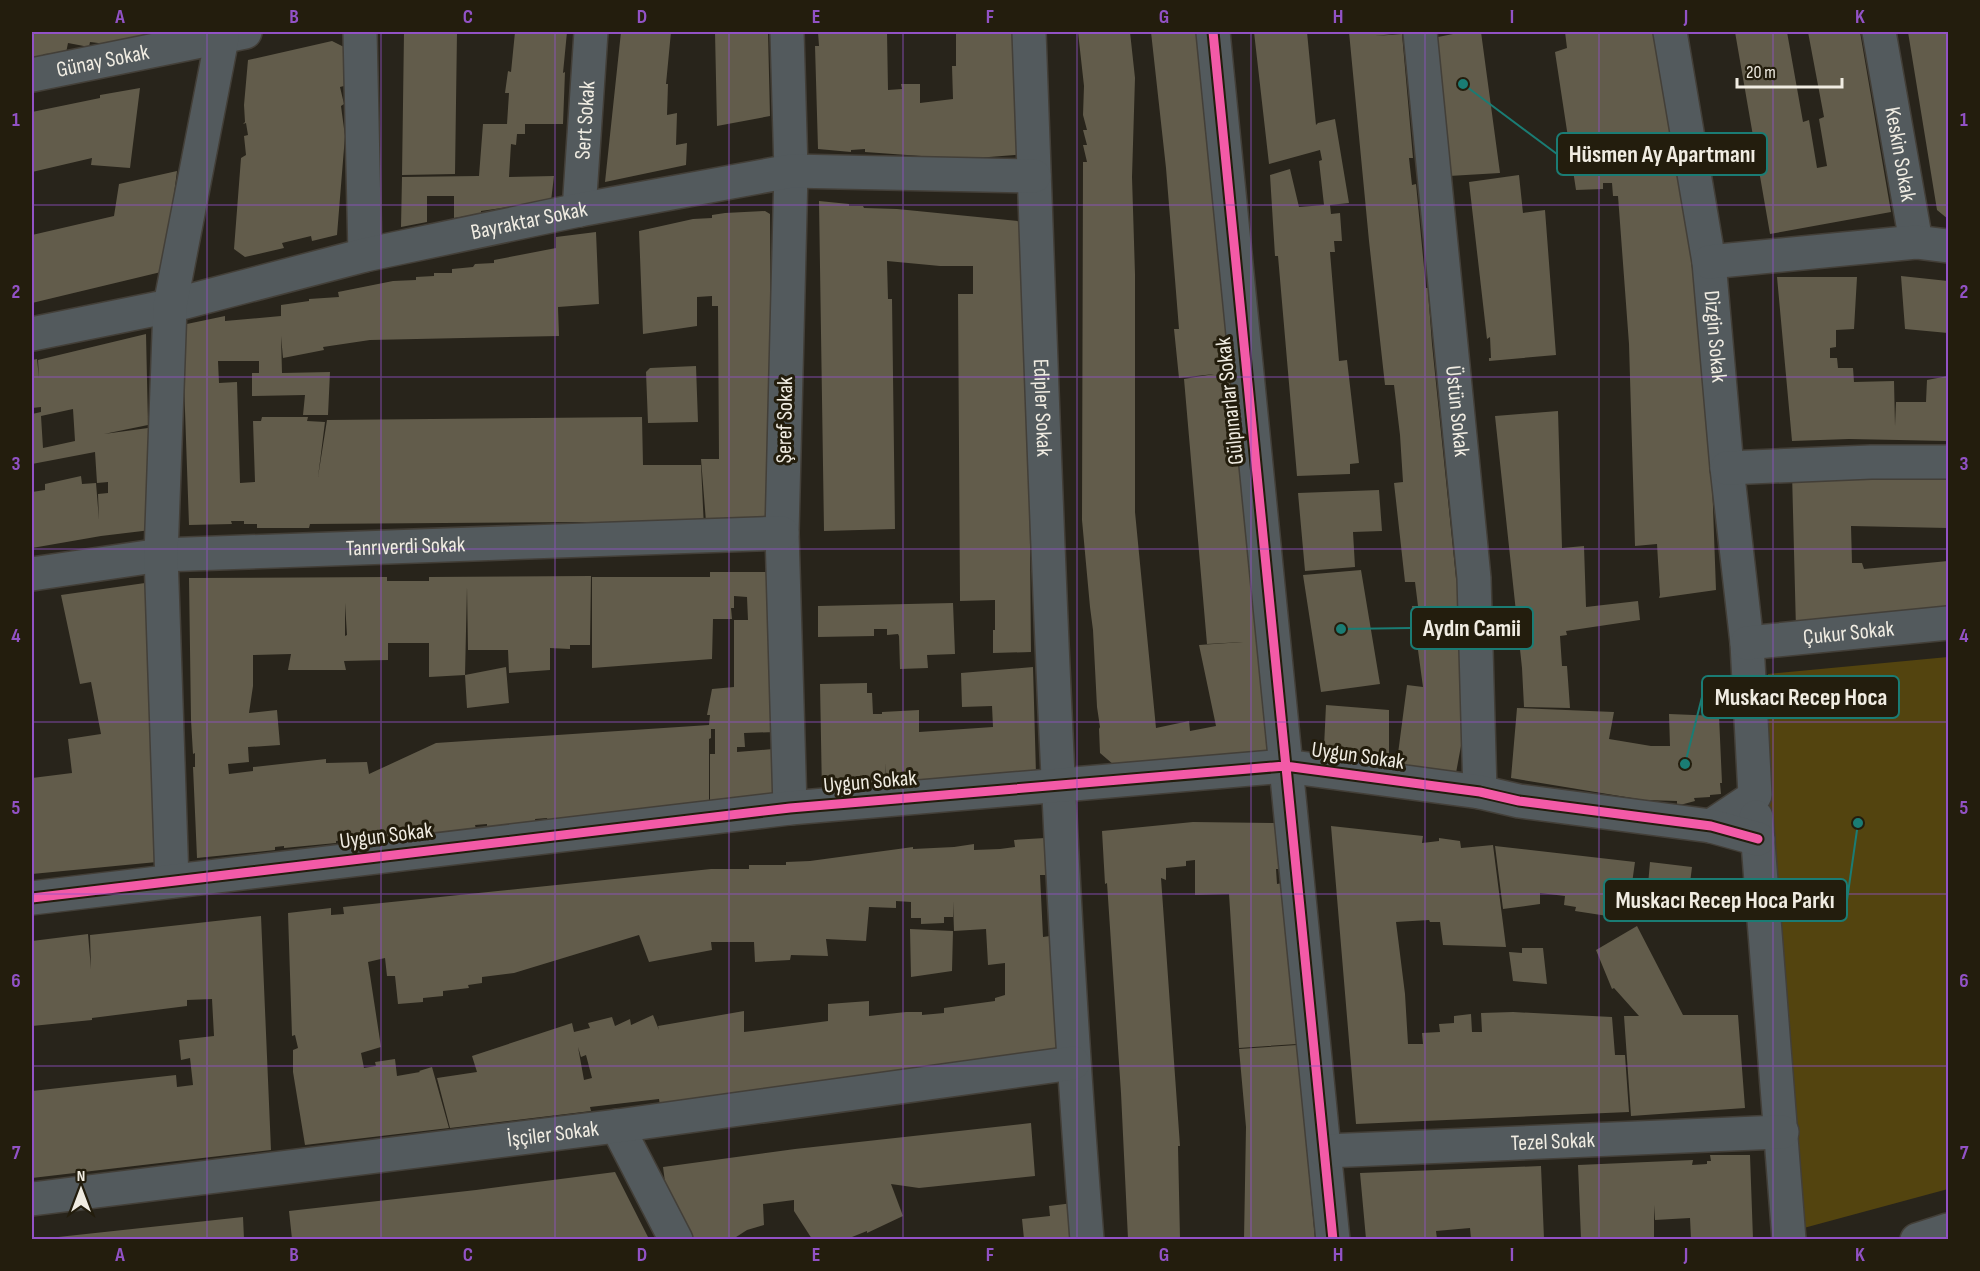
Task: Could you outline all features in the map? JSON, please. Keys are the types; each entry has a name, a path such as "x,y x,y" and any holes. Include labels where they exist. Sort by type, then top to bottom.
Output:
{"street":[{"path":"360,32 365,255"},
{"name":"Sert Sokak","path":"579,210 591,32"},
{"name":"Şeref Sokak","path":"787,32 791,171 782,533 790,808"},
{"name":"Edipler Sokak","path":"1029,32 1058,786 1073,1063 1087,1239"},
{"name":"Gülpınarlar Sokak","path":"1214,32 1333,1239"},
{"name":"Üstün Sokak","path":"1420,32 1474,578 1480,792"},
{"name":"Dizgin Sokak","path":"1670,32 1709,261 1727,468 1748,643 1758,839 1782,1132"},
{"name":"Keskin Sokak","path":"1879,32 1916,242"},
{"path":"172,881 161,555 170,306 233,34"},
{"name":"Günay Sokak","path":"32,75 233,34"},
{"name":"Bayraktar Sokak","path":"32,334 170,306 365,255 579,210 791,171 1034,176"},
{"path":"1709,261 1916,242 1948,246"},
{"path":"1727,468 1871,462 1948,462"},
{"name":"Tanrıverdi Sokak","path":"32,574 161,555 782,533"},
{"name":"Çukur Sokak","path":"1748,643 1948,623"},
{"name":"Uygun Sokak","path":"32,898 790,808 1285,766 1480,792 1519,801 1711,826 1758,839"},
{"path":"1711,826 1755,795"},
{"name":"İşçiler Sokak","path":"32,1199 616,1126 1073,1063"},
{"path":"616,1126 676,1239"},
{"path":"1782,1132 1789,1239"},
{"name":"Tezel Sokak","path":"1325,1150 1782,1132"},
{"path":"1917,1239 1948,1230"}],"shaded area":[{"path":"1948,657 1948,1189 1789,1232 1769,971 1768,674"}],"building":[{"path":"32,32 159,32 106,44 90,42 89,47 68,43 66,53 44,54 41,59 32,57"},
{"path":"404,32 457,32 455,174 402,175"},
{"path":"515,32 567,32 563,73 565,72 563,124 525,124 525,134 517,134 516,145 511,144 509,177 554,176 551,201 481,211 481,214 454,218 454,196 427,196 427,222 401,227 402,177 479,176 483,124 507,124 509,93 505,93 508,71 511,72"},
{"path":"621,32 671,32 666,84 668,84 667,115 677,113 676,145 687,143 686,165 605,182"},
{"path":"715,32 768,32 770,116 717,126"},
{"path":"818,32 887,32 888,90 902,89 901,84 920,84 920,103 953,99 952,66 956,66 956,32 1024,32 1027,154 951,160 865,152 865,149 851,150 851,152 818,149 815,46 819,46"},
{"path":"1078,32 1130,32 1135,78 1132,177 1135,274 1135,512 1156,728 1189,721 1190,731 1216,726 1199,645 1243,642 1207,644 1184,379 1214,374 1179,378 1174,329 1179,329 1166,168 1151,32 1203,32 1271,757 1114,765 1100,753 1093,630 1082,520 1083,162 1087,162 1083,145 1087,145 1083,130 1087,130 1083,115 1084,86"},
{"path":"1254,32 1307,32 1316,125 1335,119 1349,203 1330,205 1331,214 1340,213 1342,241 1334,241 1335,252 1330,252 1339,361 1347,360 1359,463 1350,464 1350,474 1297,476 1278,256 1275,256 1270,175 1290,169 1299,207 1324,205 1319,161 1322,160 1320,150 1269,164"},
{"path":"1349,32 1402,32 1375,36 1402,34 1413,158 1409,158 1412,185 1416,184 1456,578 1458,578 1466,719 1456,773 1396,769 1407,685 1423,687 1412,606 1418,606 1415,582 1405,582 1394,483 1403,482 1400,435 1394,385 1385,385"},
{"path":"1453,32 1481,32 1500,173 1449,176 1433,38 1453,34"},
{"path":"1565,32 1655,32 1692,243 1711,452 1716,590 1659,598 1657,544 1635,546 1629,344 1618,196 1613,196 1612,183 1603,183 1603,189 1576,190 1555,52 1567,48"},
{"path":"1735,32 1787,32 1803,122 1809,120 1817,168 1827,166 1819,119 1824,117 1808,32 1860,32 1891,212 1770,234"},
{"path":"1908,32 1948,32 1948,219 1937,210"},
{"path":"332,41 346,48 345,84 340,87 344,104 341,106 345,136 337,235 312,241 311,236 282,243 284,248 245,257 234,249 241,158 246,155 244,136 248,135 246,123 243,124 245,122 244,105 248,60"},
{"path":"140,88 130,168 91,165 92,158 32,172 32,112 100,98 100,95"},
{"path":"177,171 165,264 161,272 32,303 32,235 114,216 119,184"},
{"path":"1519,175 1523,213 1545,210 1556,355 1489,361 1491,358 1490,337 1487,339 1469,182"},
{"path":"819,201 863,206 864,208 897,209 1027,222 1031,652 993,653 995,600 960,601 958,294 973,294 973,266 940,266 887,261 888,299 892,299 895,529 824,531"},
{"path":"765,211 770,214 772,521 706,522 701,459 719,459 718,306 712,306 712,296 697,297 697,326 643,334 639,231 693,219 712,218 712,215"},
{"path":"596,232 599,304 558,307 559,336 370,340 323,347 324,350 283,358 281,336 282,373 330,372 328,415 303,415 305,395 252,396 252,373 259,373 259,361 218,361 219,383 237,382 240,483 255,482 253,421 261,421 262,417 308,417 307,421 325,422 318,477 327,420 642,417 643,465 701,465 704,528 645,522 310,524 309,528 257,528 257,524 244,524 244,521 231,521 232,524 189,525 182,325 225,316 225,321 281,316 281,305 309,301 309,299 339,297 338,292 393,281 416,280 416,277 434,276 434,273 452,273 452,269 494,263 494,260 556,248 556,237"},
{"path":"1901,276 1948,281 1948,333 1905,329"},
{"path":"1777,277 1857,277 1854,329 1836,330 1836,347 1830,348 1830,358 1837,358 1838,368 1853,368 1854,382 1894,381 1895,426 1896,402 1926,402 1927,380 1948,376 1946,395 1948,396 1948,441 1849,439 1792,441"},
{"path":"146,334 148,425 104,434 148,428 151,530 32,548 32,492 45,490 45,484 81,476 82,484 96,483 99,520 98,494 108,493 108,482 97,483 95,452 32,464 32,414 41,412 41,407 32,408 32,360 37,359 39,378 38,360","holes":["73,409 75,441 43,448 41,416"]},
{"path":"696,366 698,422 648,423 646,372 650,368"},
{"path":"1558,411 1562,548 1584,546 1586,607 1638,601 1640,620 1566,631 1567,635 1560,636 1562,666 1567,666 1570,708 1524,707 1522,668 1495,416"},
{"path":"1792,473 1948,475 1948,528 1851,526 1852,563 1862,563 1864,569 1948,561 1948,614 1796,630"},
{"path":"1379,490 1382,531 1353,532 1355,567 1305,571 1298,493"},
{"path":"1361,570 1380,684 1321,692 1303,575"},
{"path":"710,572 774,572 775,732 744,733 745,747 737,747 737,752 773,749 774,798 710,805 710,754 715,754 715,729 711,729 709,739 709,805 625,815 625,810 613,812 614,816 548,822 547,818 535,819 536,823 487,828 487,824 475,825 476,829 411,836 410,831 399,832 400,837 346,842 346,840 284,848 284,846 275,847 275,850 197,858 193,767 195,767 195,753 193,754 191,720 189,578 387,577 387,581 429,581 429,577 591,576 590,645 570,645 570,649 550,648 550,670 509,673 508,650 468,650 467,587 465,675 429,677 429,643 388,643 388,660 344,661 346,670 288,670 291,654 253,655 253,686 249,713 277,710 280,745 248,747 249,762 228,764 229,774 253,771 253,767 326,759 326,763 367,762 369,774 436,743 709,725 710,715 707,715 712,689 734,687 734,620 748,620 747,597 734,596 734,608 731,608 732,619 713,619 712,659 592,668 592,577 710,577","holes":["345,603 347,635 345,636"]},
{"path":"145,583 157,862 32,874 32,778 72,773 68,739 101,734 91,682 80,684 61,595"},
{"path":"953,603 955,654 927,655 928,668 900,669 899,636 898,634 887,635 887,629 874,629 874,636 818,637 818,606"},
{"path":"506,667 509,703 467,708 465,675"},
{"path":"1033,667 1036,774 888,789 885,763 887,789 822,794 820,684 867,683 867,693 872,693 873,714 919,710 919,732 993,727 992,706 962,707 961,673"},
{"path":"1326,705 1389,710 1389,757 1324,747"},
{"path":"1517,708 1614,712 1609,739 1651,746 1670,746 1669,714 1719,716 1721,794 1694,798 1695,801 1680,805 1677,801 1644,800 1511,778"},
{"path":"1193,822 1277,823 1281,869 1276,869 1277,884 1282,883 1297,1044 1239,1048 1229,894 1195,895 1195,860 1186,861 1186,866 1166,868 1166,880 1161,878 1180,1146 1178,1146 1180,1239 1128,1239 1121,1093 1102,831"},
{"path":"1331,826 1423,836 1422,843 1439,841 1439,838 1460,841 1461,848 1493,845 1506,947 1443,945 1440,922 1429,920 1396,922 1405,994 1408,1044 1423,1044 1422,1033 1440,1032 1439,1024 1454,1023 1454,1016 1471,1014 1472,1032 1482,1032 1481,1013 1513,1012 1612,1017 1615,1055 1625,1055 1629,1112 1356,1124"},
{"path":"1045,838 1047,875 1040,875 1043,937 1050,936 1057,1057 934,1065 934,1072 660,1106 659,1099 590,1107 591,1111 450,1128 437,1078 477,1072 472,1056 572,1023 574,1032 590,1028 588,1023 612,1017 615,1026 630,1019 631,1025 653,1015 659,1030 658,1026 744,1011 744,1032 828,1021 828,1004 869,1001 869,1016 906,1012 922,1012 922,1015 944,1013 944,1008 995,1001 995,998 1005,995 1005,963 988,965 986,929 954,931 953,901 953,917 944,917 944,923 921,924 921,918 911,918 911,902 896,901 896,908 869,907 866,941 826,939 828,956 791,955 790,960 755,962 754,942 711,942 712,950 649,962 639,935 514,973 482,977 482,983 468,985 469,988 443,991 443,996 423,998 423,1002 398,1004 395,976 387,976 385,958 368,962 381,1047 361,1053 364,1068 376,1066 375,1062 395,1059 397,1076 420,1072 432,1067 449,1128 305,1145 293,1072 293,1050 298,1048 295,1035 292,1036 288,913 331,908 331,915 344,914 343,907 711,869 749,869 749,865 786,865 786,862 810,861 913,847 913,849 954,847 974,844 974,850 1000,849 1015,847 1014,840","holes":["578,1047 581,1057 586,1055 592,1078 584,1080"]},
{"path":"1495,846 1635,862 1627,919 1575,911 1576,907 1564,905 1565,896 1540,893 1540,904 1503,909"},
{"path":"1650,862 1692,867 1689,891 1675,900 1647,896"},
{"path":"261,916 271,1150 32,1178 32,1091 176,1075 177,1087 193,1085 190,1058 181,1060 179,1040 214,1036 212,999 187,1000 187,1006 32,1026 32,941 88,934 91,969 90,935"},
{"path":"1637,926 1683,1015 1738,1015 1745,1108 1631,1116 1624,1016 1639,1016 1614,988 1612,989 1596,950"},
{"path":"910,929 953,931 952,971 911,977"},
{"path":"1522,948 1543,948 1547,984 1513,981 1509,952 1522,953"},
{"path":"1297,1045 1315,1239 1244,1239 1246,1127 1239,1049"},
{"path":"1031,1123 1035,1176 919,1188 891,1184 903,1216 867,1233 867,1231 847,1239 812,1239 794,1211 794,1200 763,1204 764,1225 747,1230 733,1239 688,1239 667,1197 663,1167 795,1149"},
{"path":"1710,1155 1750,1155 1753,1239 1691,1239 1690,1218 1655,1220 1654,1205 1654,1239 1581,1239 1578,1165 1693,1160 1692,1165 1707,1164 1707,1161 1711,1161"},
{"path":"1541,1166 1544,1239 1471,1239 1470,1228 1436,1231 1437,1239 1366,1239 1360,1173"},
{"path":"615,1172 649,1239 292,1239 289,1211"},
{"path":"1073,1203 1076,1239 1024,1239 1022,1219 1050,1216 1049,1206"},
{"path":"243,1217 244,1239 49,1239 49,1238"}],"cycle path":[{"path":"1213,32 1333,1240"},
{"path":"32,898 790,808 1285,766 1480,792 1519,801 1711,826 1758,839"}],"place":[{"name":"Hüsmen Ay Apartmanı","path":"1463,84"},
{"name":"Aydın Camii","path":"1341,629"},
{"name":"Muskacı Recep Hoca","path":"1685,764"},
{"name":"Muskacı Recep Hoca Parkı","path":"1858,823"}]}
